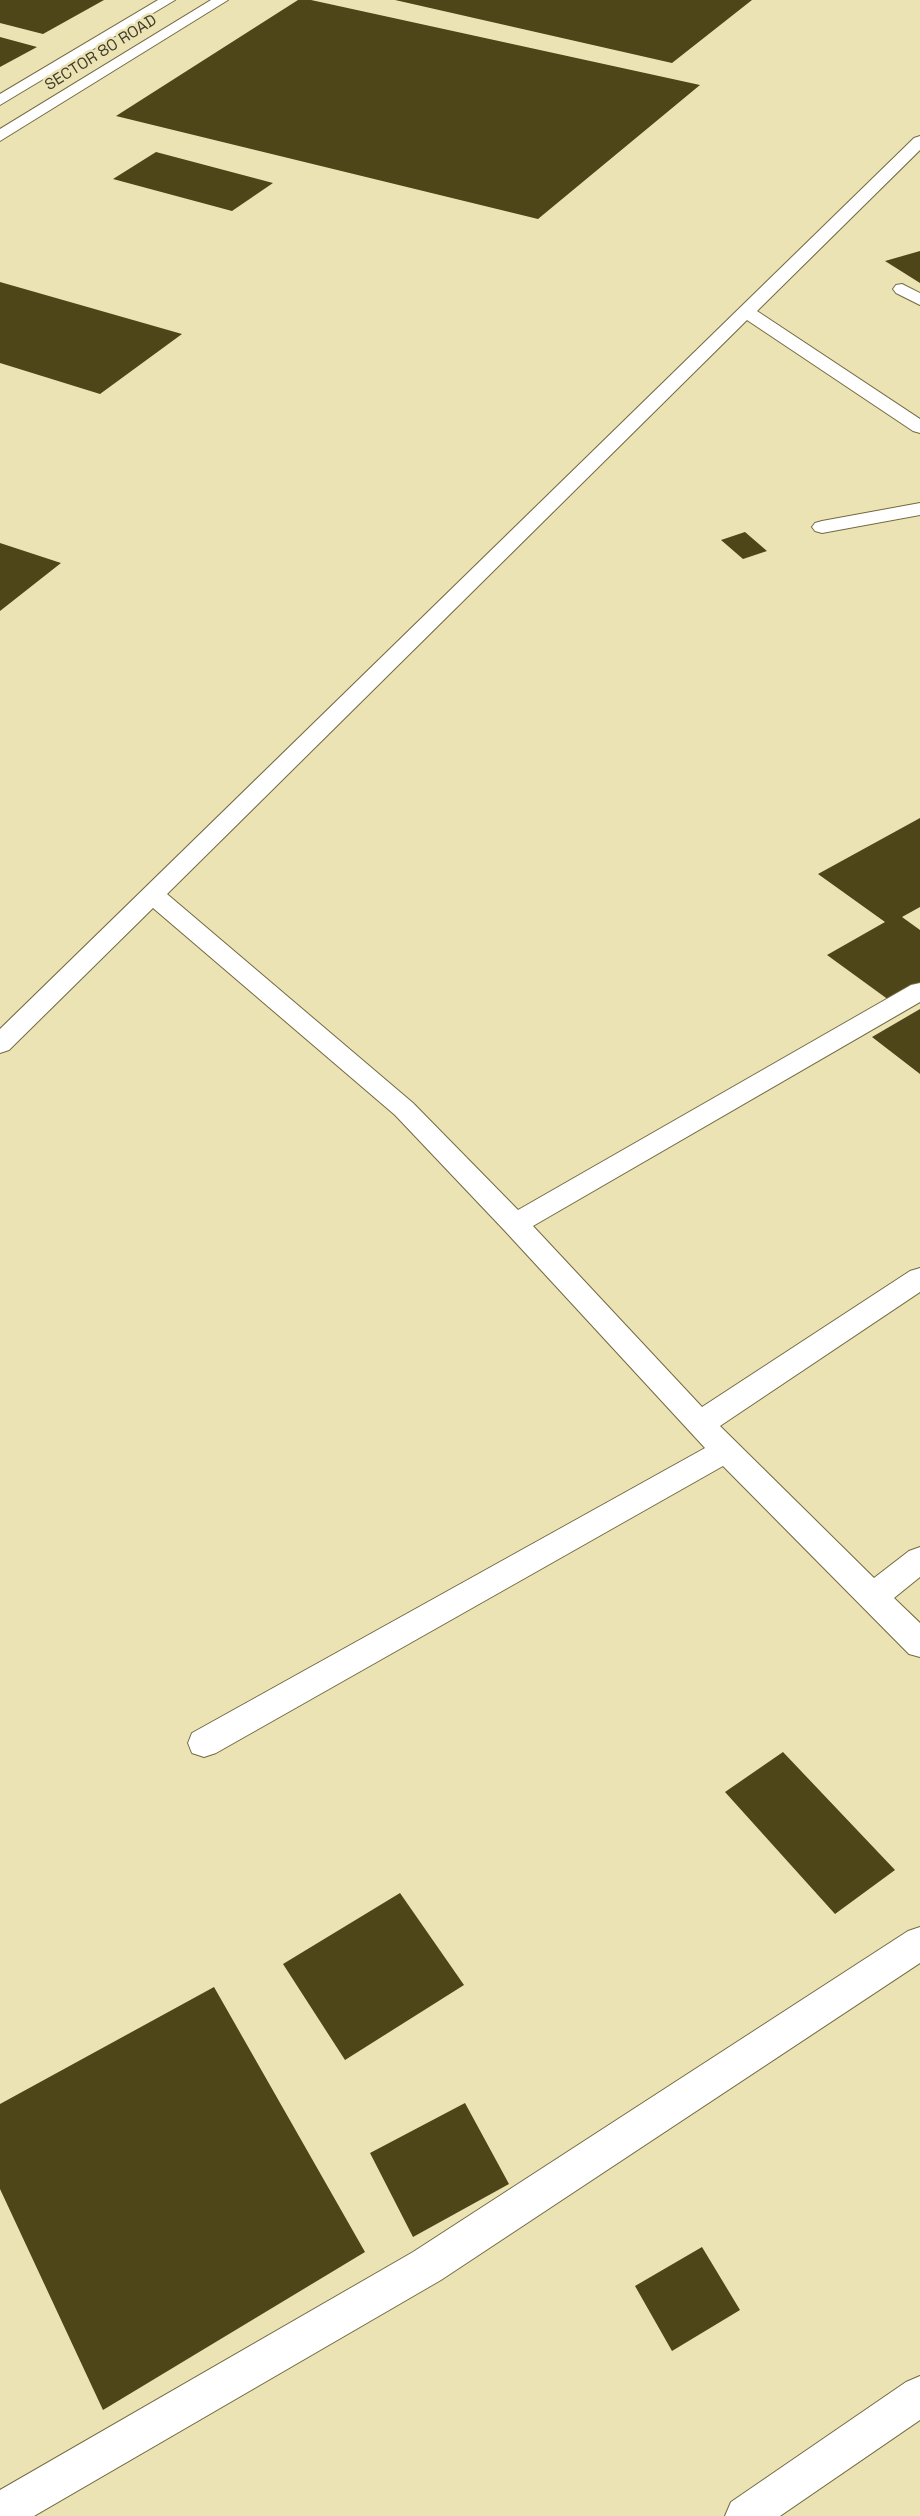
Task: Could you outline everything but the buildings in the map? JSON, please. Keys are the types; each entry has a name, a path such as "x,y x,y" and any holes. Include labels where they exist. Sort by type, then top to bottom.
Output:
{"street":[{"name":"SECTOR 80 ROAD","path":"0,100 168,0"},
{"name":"SECTOR 80 ROAD","path":"0,136 7,126 221,0"},
{"path":"0,1044 920,141"},
{"path":"902,289 920,300"},
{"path":"744,312 920,427"},
{"path":"822,527 920,509"},
{"path":"152,894 404,1109 515,1224 700,1424 920,1644"},
{"path":"515,1224 920,991"},
{"path":"700,1424 920,1278"},
{"path":"204,1744 726,1450"},
{"path":"873,1596 920,1560"},
{"path":"0,2514 427,2266 920,1943"},
{"path":"746,2516 920,2396"}]}
